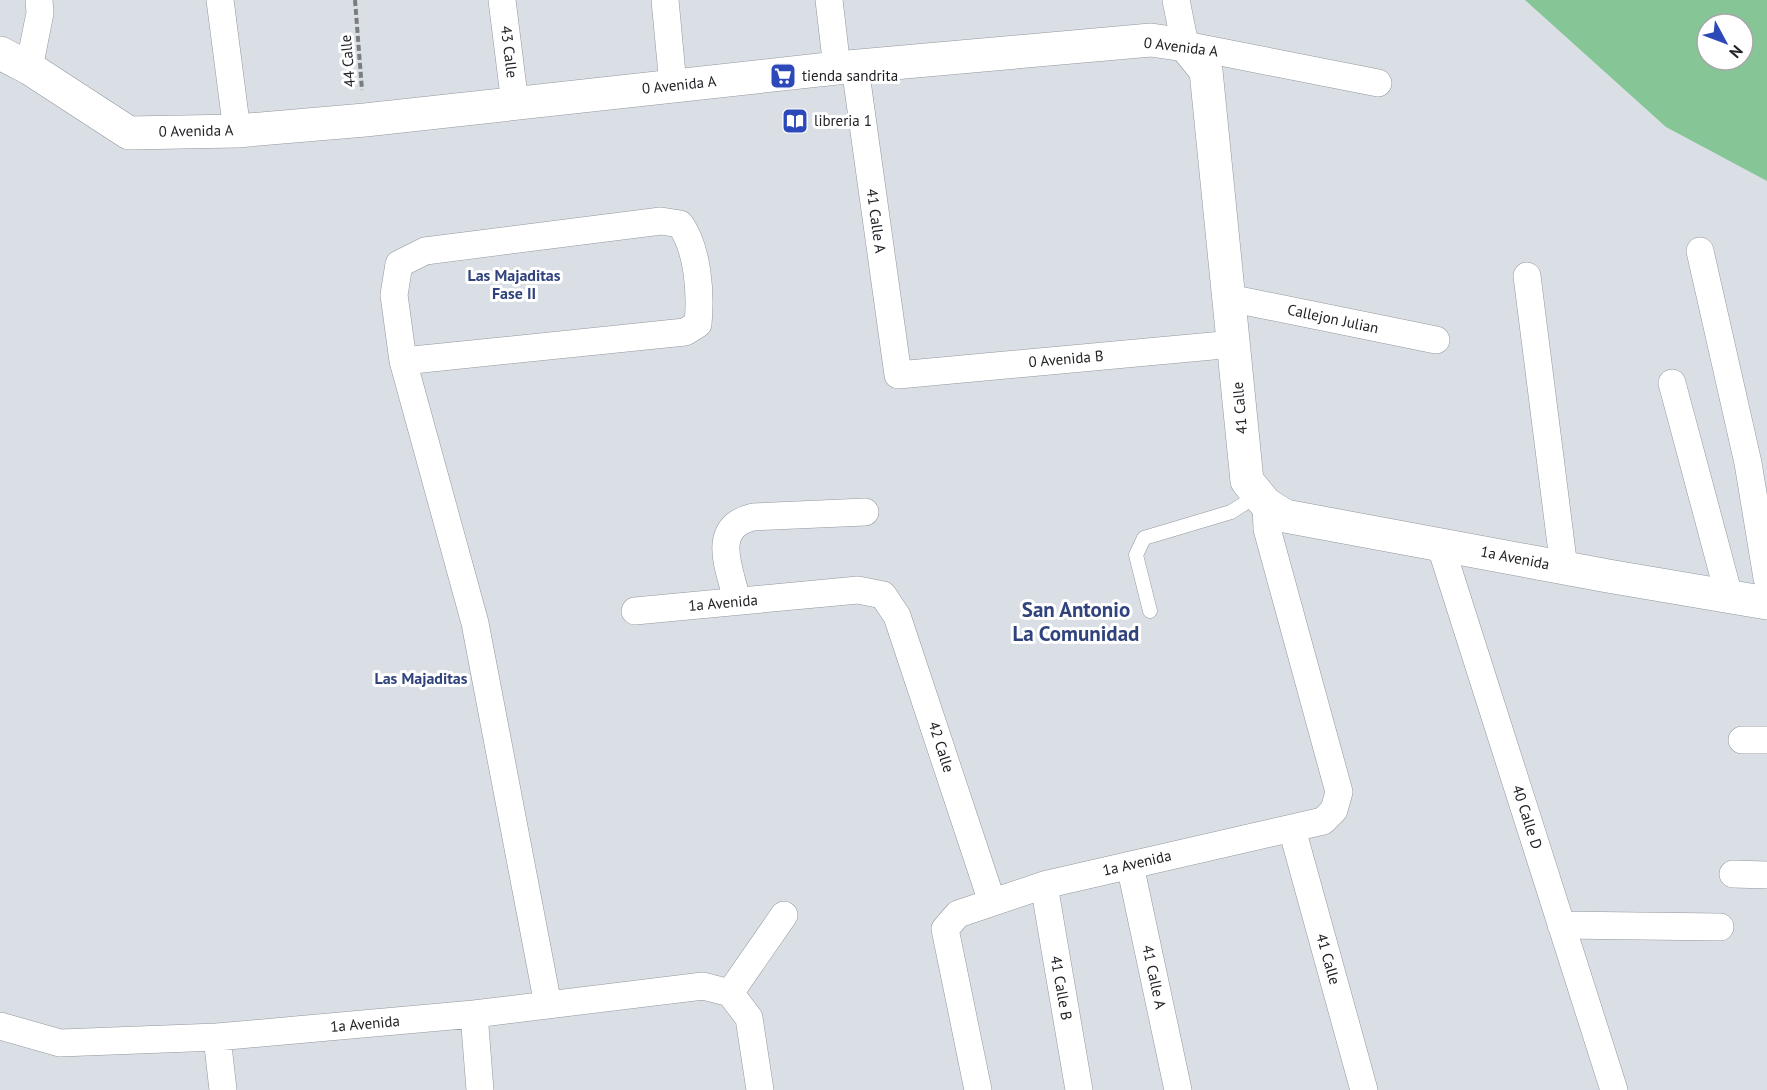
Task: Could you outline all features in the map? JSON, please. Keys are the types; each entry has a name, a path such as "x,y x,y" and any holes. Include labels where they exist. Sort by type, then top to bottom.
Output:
{"street":[{"path":"14,60 40,13 39,0"},
{"path":"220,0 237,130"},
{"name":"43 Calle","path":"502,0 515,104"},
{"path":"665,0 673,85"},
{"path":"829,0 846,68"},
{"name":"41 Calle","path":"1176,0 1185,45 1206,71 1247,481 1262,500 1267,529 1339,792 1334,810"},
{"name":"0 Avenida A","path":"14,60 129,133 237,130 365,120 673,85 1151,40 1378,83"},
{"name":"41 Calle A","path":"846,68 898,375"},
{"path":"404,361 685,332 698,324 700,306 690,238 680,224 661,221 425,251 399,264 394,295 404,361 475,623 548,1005"},
{"path":"1700,251 1748,463 1767,578"},
{"path":"1527,276 1564,568"},
{"name":"Callejon Julian","path":"1229,298 1436,340"},
{"name":"0 Avenida B","path":"898,375 1234,344"},
{"path":"1672,383 1729,596"},
{"name":"1a Avenida","path":"1262,500 1285,516 1767,603"},
{"path":"737,601 725,542 731,526 753,517 865,512"},
{"name":"40 Calle D","path":"1440,544 1614,1090"},
{"name":"1a Avenida","path":"635,611 858,590 883,595"},
{"name":"42 Calle","path":"883,595 897,616 992,902"},
{"name":"1a Avenida","path":"978,1090 945,929 958,914 1044,885 1323,821 1334,810"},
{"name":"41 Calle","path":"1292,829 1364,1090"},
{"name":"41 Calle A","path":"1130,865 1178,1090"},
{"path":"1733,873 1767,875"},
{"name":"41 Calle B","path":"1044,885 1078,1090"},
{"path":"760,1090 749,1018 730,993 784,915"},
{"path":"1561,925 1720,927"},
{"name":"1a Avenida","path":"4,1032 60,1043 217,1037 474,1014 703,986 730,993"},
{"path":"474,1014 480,1090"},
{"path":"217,1037 223,1090"}],"lane":[{"path":"1150,611 1136,555 1144,538 1231,512 1262,500"}],"path":[{"name":"44 Calle","path":"355,0 365,120"}],"green space":[{"path":"1525,0 1767,0 1767,181 1666,127"}],"place":[{"name":"tienda sandrita","path":"783,76"},
{"name":"libreria 1","path":"795,121"}],"district":[{"name":"Las Majaditas Fase II","path":"514,284"},
{"name":"San Antonio La Comunidad","path":"1076,622"},
{"name":"Las Majaditas","path":"421,678"}]}
